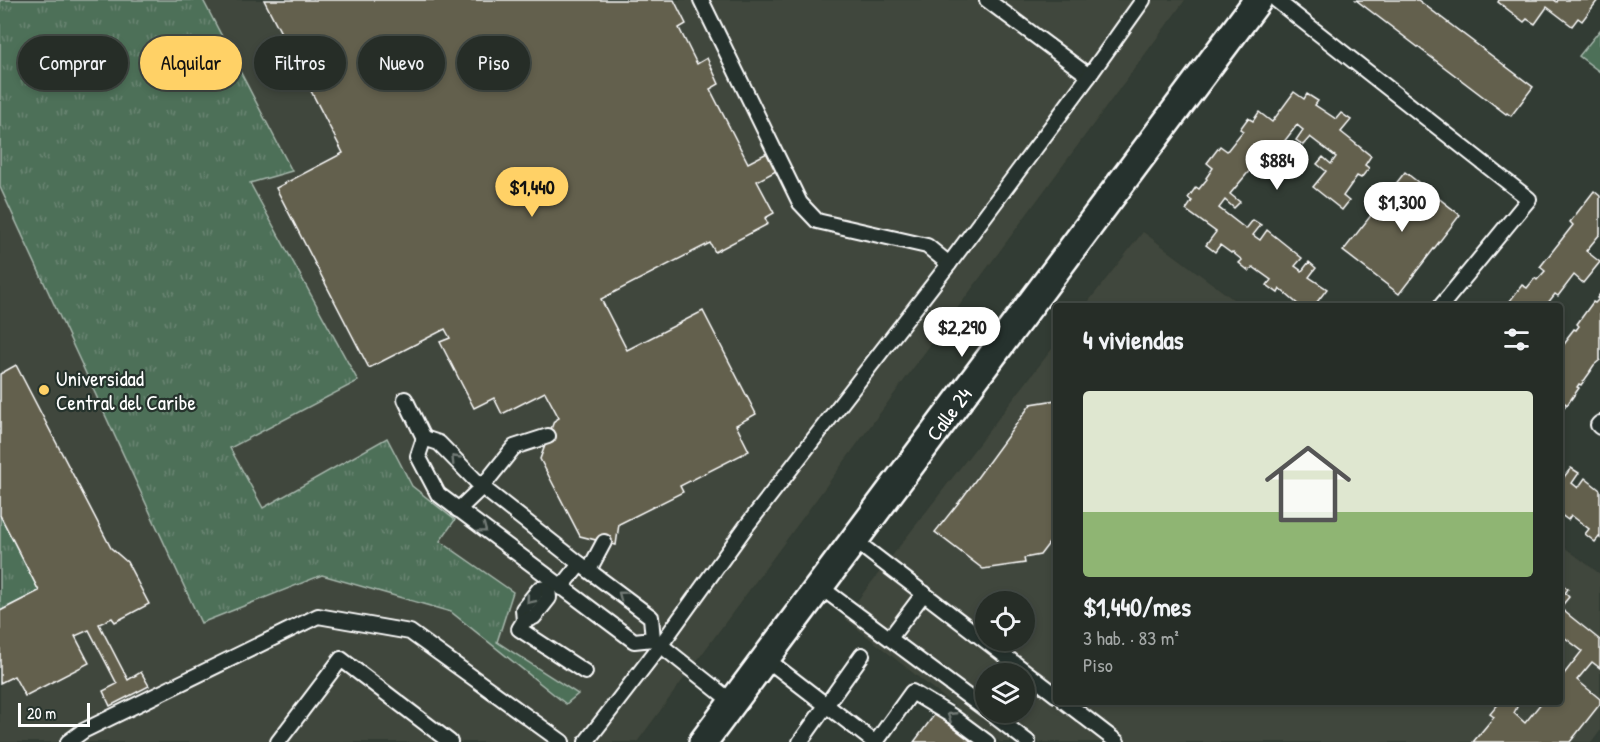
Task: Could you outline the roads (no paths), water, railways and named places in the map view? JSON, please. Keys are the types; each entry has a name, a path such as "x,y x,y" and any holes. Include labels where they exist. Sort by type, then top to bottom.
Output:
{"street":[{"name":"Calle 24","path":"703,742 1258,0"}],"lane":[{"path":"701,0 800,203 817,221 927,246 949,264"},
{"path":"987,0 1089,76"},
{"path":"586,742 657,642 949,264 1143,0"},
{"path":"1276,0 1529,199 1443,303"},
{"path":"405,399 424,438 418,456 438,494 554,586 634,641 657,642 732,702"},
{"path":"458,510 482,487 514,447 548,436"},
{"path":"424,438 439,443 482,487 651,616 657,642"},
{"path":"854,540 1053,693"},
{"path":"585,672 519,629 524,621 534,617 549,598 554,586 585,567 604,542"},
{"path":"819,586 975,702"},
{"path":"890,638 924,593"},
{"path":"68,742 83,731 318,616 410,632 562,742"},
{"path":"800,742 862,656"},
{"path":"765,658 875,742 912,692 952,716 987,742"},
{"path":"278,742 341,659 450,742"},
{"path":"1069,705 1117,742"},
{"path":"1003,723 1028,742"}],"place":[{"name":"Universidad Central del Caribe","path":"44,390"}]}
